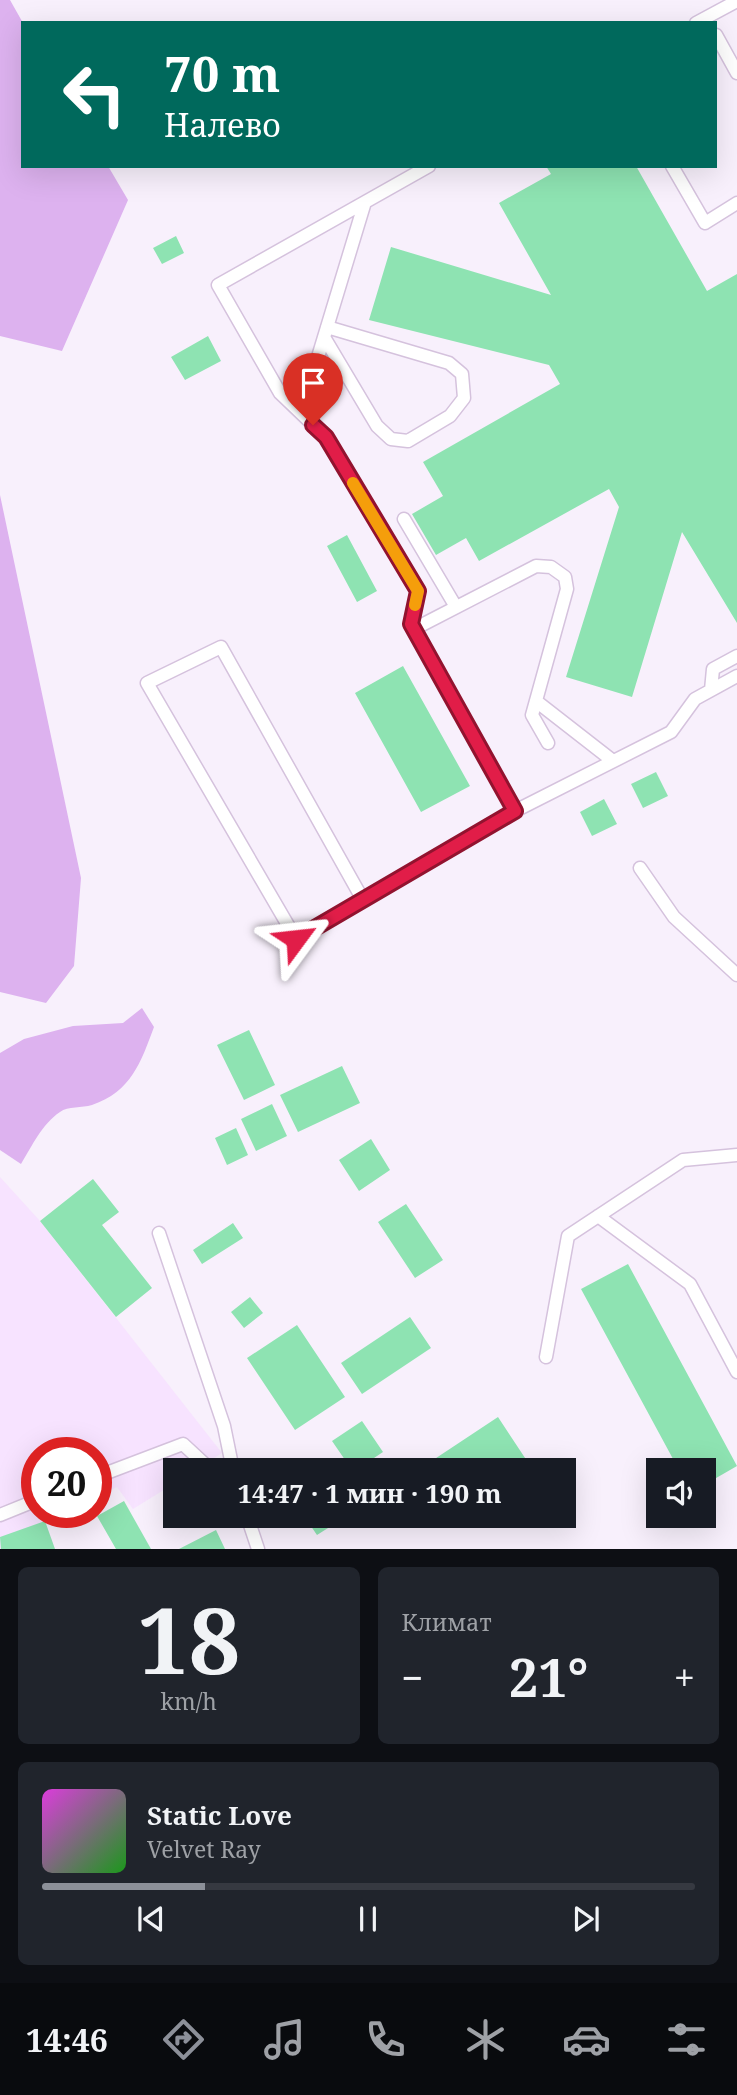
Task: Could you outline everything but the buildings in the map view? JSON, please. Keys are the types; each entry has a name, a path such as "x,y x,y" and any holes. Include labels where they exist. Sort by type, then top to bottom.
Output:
{"lane":[{"path":"704,21 737,1"},
{"path":"717,36 737,73"},
{"path":"425,168 218,285 280,393 326,437 418,591 411,624 515,811"},
{"path":"674,168 705,223 737,203"},
{"path":"300,413 365,202"},
{"path":"325,332 449,363 462,374 464,398 450,416 408,441 391,439 377,426 325,332"},
{"path":"404,519 456,607"},
{"path":"414,629 536,565 551,567 565,577 567,589 532,715 548,743"},
{"path":"363,900 222,647 147,684 296,939 363,900 515,811 671,732 695,698 737,676"},
{"path":"711,690 713,669 737,656"},
{"path":"536,701 613,761"},
{"path":"640,868 674,917 737,975"},
{"path":"547,1357 568,1236 683,1160 737,1155"},
{"path":"598,1216 690,1284 737,1372"},
{"path":"159,1233 224,1426 231,1458"},
{"path":"112,1471 183,1444 198,1458"},
{"path":"0,1515 21,1506"},
{"path":"251,1528 258,1549"}],"shaded area":[{"path":"0,0 10,0 22,21 21,168 109,168 128,200 62,351 0,336"},
{"path":"0,495 81,878 74,966 46,1003 0,992"},
{"path":"142,1008 154,1027 139,1064 125,1084 92,1105 60,1112 43,1129 21,1164 0,1150 0,1053 24,1039 73,1026 123,1023"},
{"path":"0,1177 40,1221 222,1453 214,1458 163,1458 163,1490 133,1509 117,1487 112,1489 112,1437 21,1437 21,1528 48,1528 55,1549 0,1549"}],"slow traffic":[{"path":"353,483 418,591 415,605"}],"route":[{"path":"296,939 515,811 411,624 418,591 326,437 313,425"}]}
